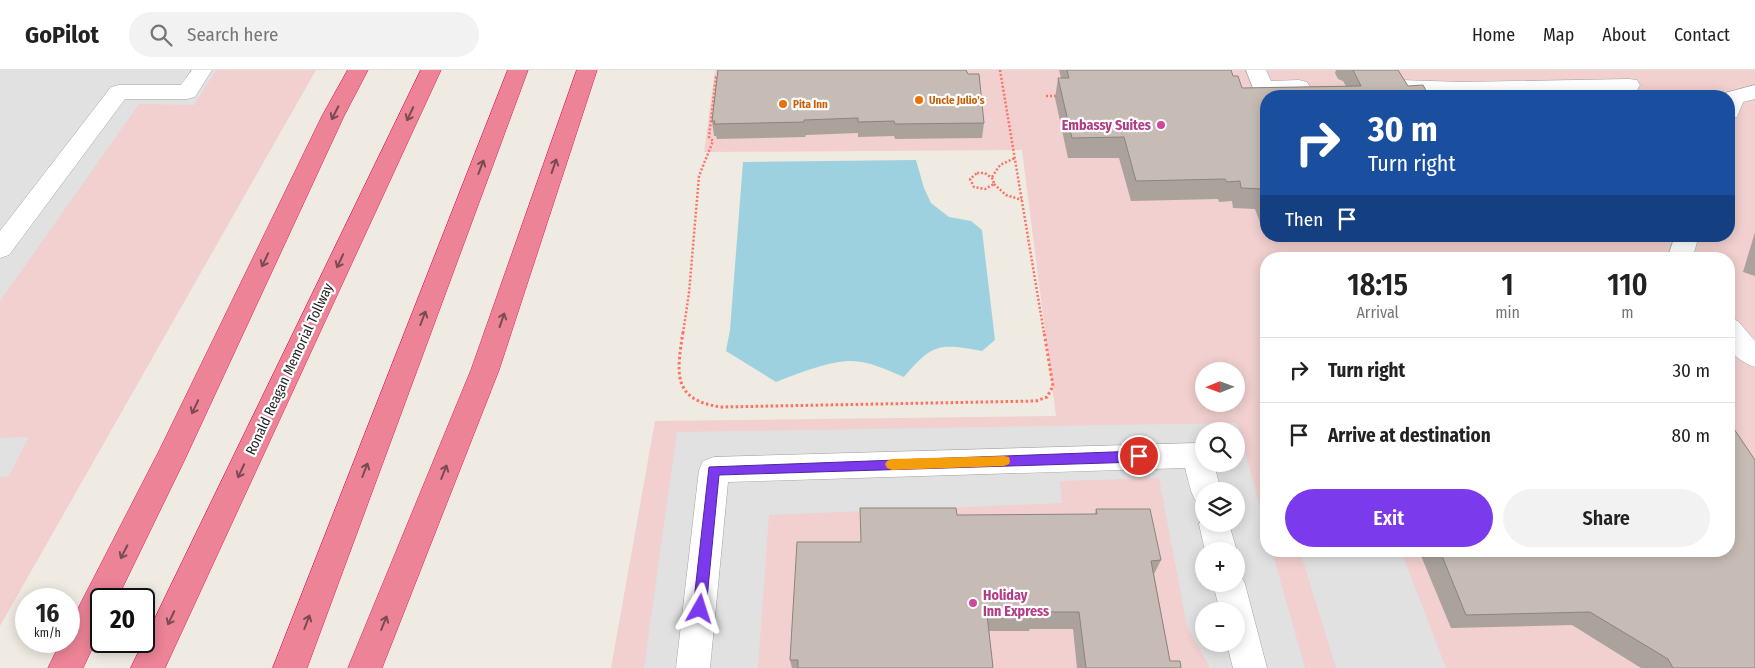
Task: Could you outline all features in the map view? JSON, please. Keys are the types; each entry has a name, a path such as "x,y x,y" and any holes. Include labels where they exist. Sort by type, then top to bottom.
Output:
{"highway":[{"path":"65,668 170,459 329,125 358,70"},
{"name":"Ronald Reagan Memorial Tollway","path":"148,668 431,70"},
{"path":"290,668 518,70"},
{"path":"366,668 485,370 587,70"}],"lane":[{"path":"0,249 119,92 187,92 202,70"},
{"path":"1256,70 1263,88 1323,87"},
{"path":"1450,70 1464,88"},
{"path":"1399,87 1464,88 1629,85"},
{"path":"1735,97 1755,92"},
{"path":"1735,338 1744,353"},
{"path":"693,668 714,470 1197,454 1204,482"},
{"path":"1245,648 1250,668"}],"path":[{"path":"726,72 720,73 716,77 709,138 713,141 698,176 689,293 678,365 681,386 687,394 707,405 721,407 1027,402 1046,398 1051,394 1053,386 1000,70"},
{"path":"1046,96 1065,96"},
{"path":"992,176 1000,165 1014,158"},
{"path":"992,176 985,173 977,173 971,176 970,182 981,189 989,188 994,184"},
{"path":"992,176 994,184 1000,191 1010,198 1022,200"}],"shaded area":[{"path":"0,70 316,70 22,588 15,588 15,600 0,626"},
{"path":"0,70 216,70 194,105 139,104 0,301"},
{"path":"715,70 1755,70 1755,668 611,668 655,421 1056,416 1022,150 704,152"},
{"path":"1195,424 1195,472 1245,472 1245,452 1260,507 1260,557 1274,557 1305,668 1210,668 1201,652 1245,652 1245,602 1195,602 1195,641 1187,626 1159,478 1060,481 1062,503 769,515 758,668 644,668 677,432"},
{"path":"29,437 8,477 0,476 0,438"},
{"path":"1302,557 1403,557 1446,668 1336,668"}],"water":[{"path":"916,160 924,188 931,203 949,217 971,221 982,230 995,340 982,351 956,347 937,349 922,358 904,377 870,364 848,361 820,366 776,382 726,351 730,330 743,162"}],"building":[{"path":"718,70 966,70 968,74 979,74 984,123 895,124 894,121 858,122 858,118 804,120 804,122 714,124 715,121 712,121"},
{"name":"Embassy Suites","path":"1067,70 1231,70 1233,76 1238,76 1242,88 1361,86 1353,70 1398,70 1408,86 1423,85 1426,90 1260,90 1260,189 1241,188 1240,181 1227,182 1225,179 1136,181 1124,137 1072,138 1058,78 1069,78"},
{"path":"1735,430 1755,460 1755,668 1673,668 1668,659 1590,612 1466,615 1442,557 1735,557"},
{"name":"Holiday Inn Express","path":"860,508 956,508 957,515 1097,514 1096,509 1150,509 1161,560 1151,561 1170,661 1180,661 1181,668 1086,668 1079,612 1034,612 1034,615 987,615 992,668 798,668 798,660 790,660 797,542 861,542"}],"slow traffic":[{"path":"892,464 1004,461"}],"place":[{"name":"Uncle Julio’s","path":"919,100"},
{"name":"Pita Inn","path":"783,104"},
{"name":"Embassy Suites","path":"1161,125"},
{"name":"Holiday Inn Express","path":"973,603"}],"route":[{"path":"700,609 714,470 1139,456"}]}
